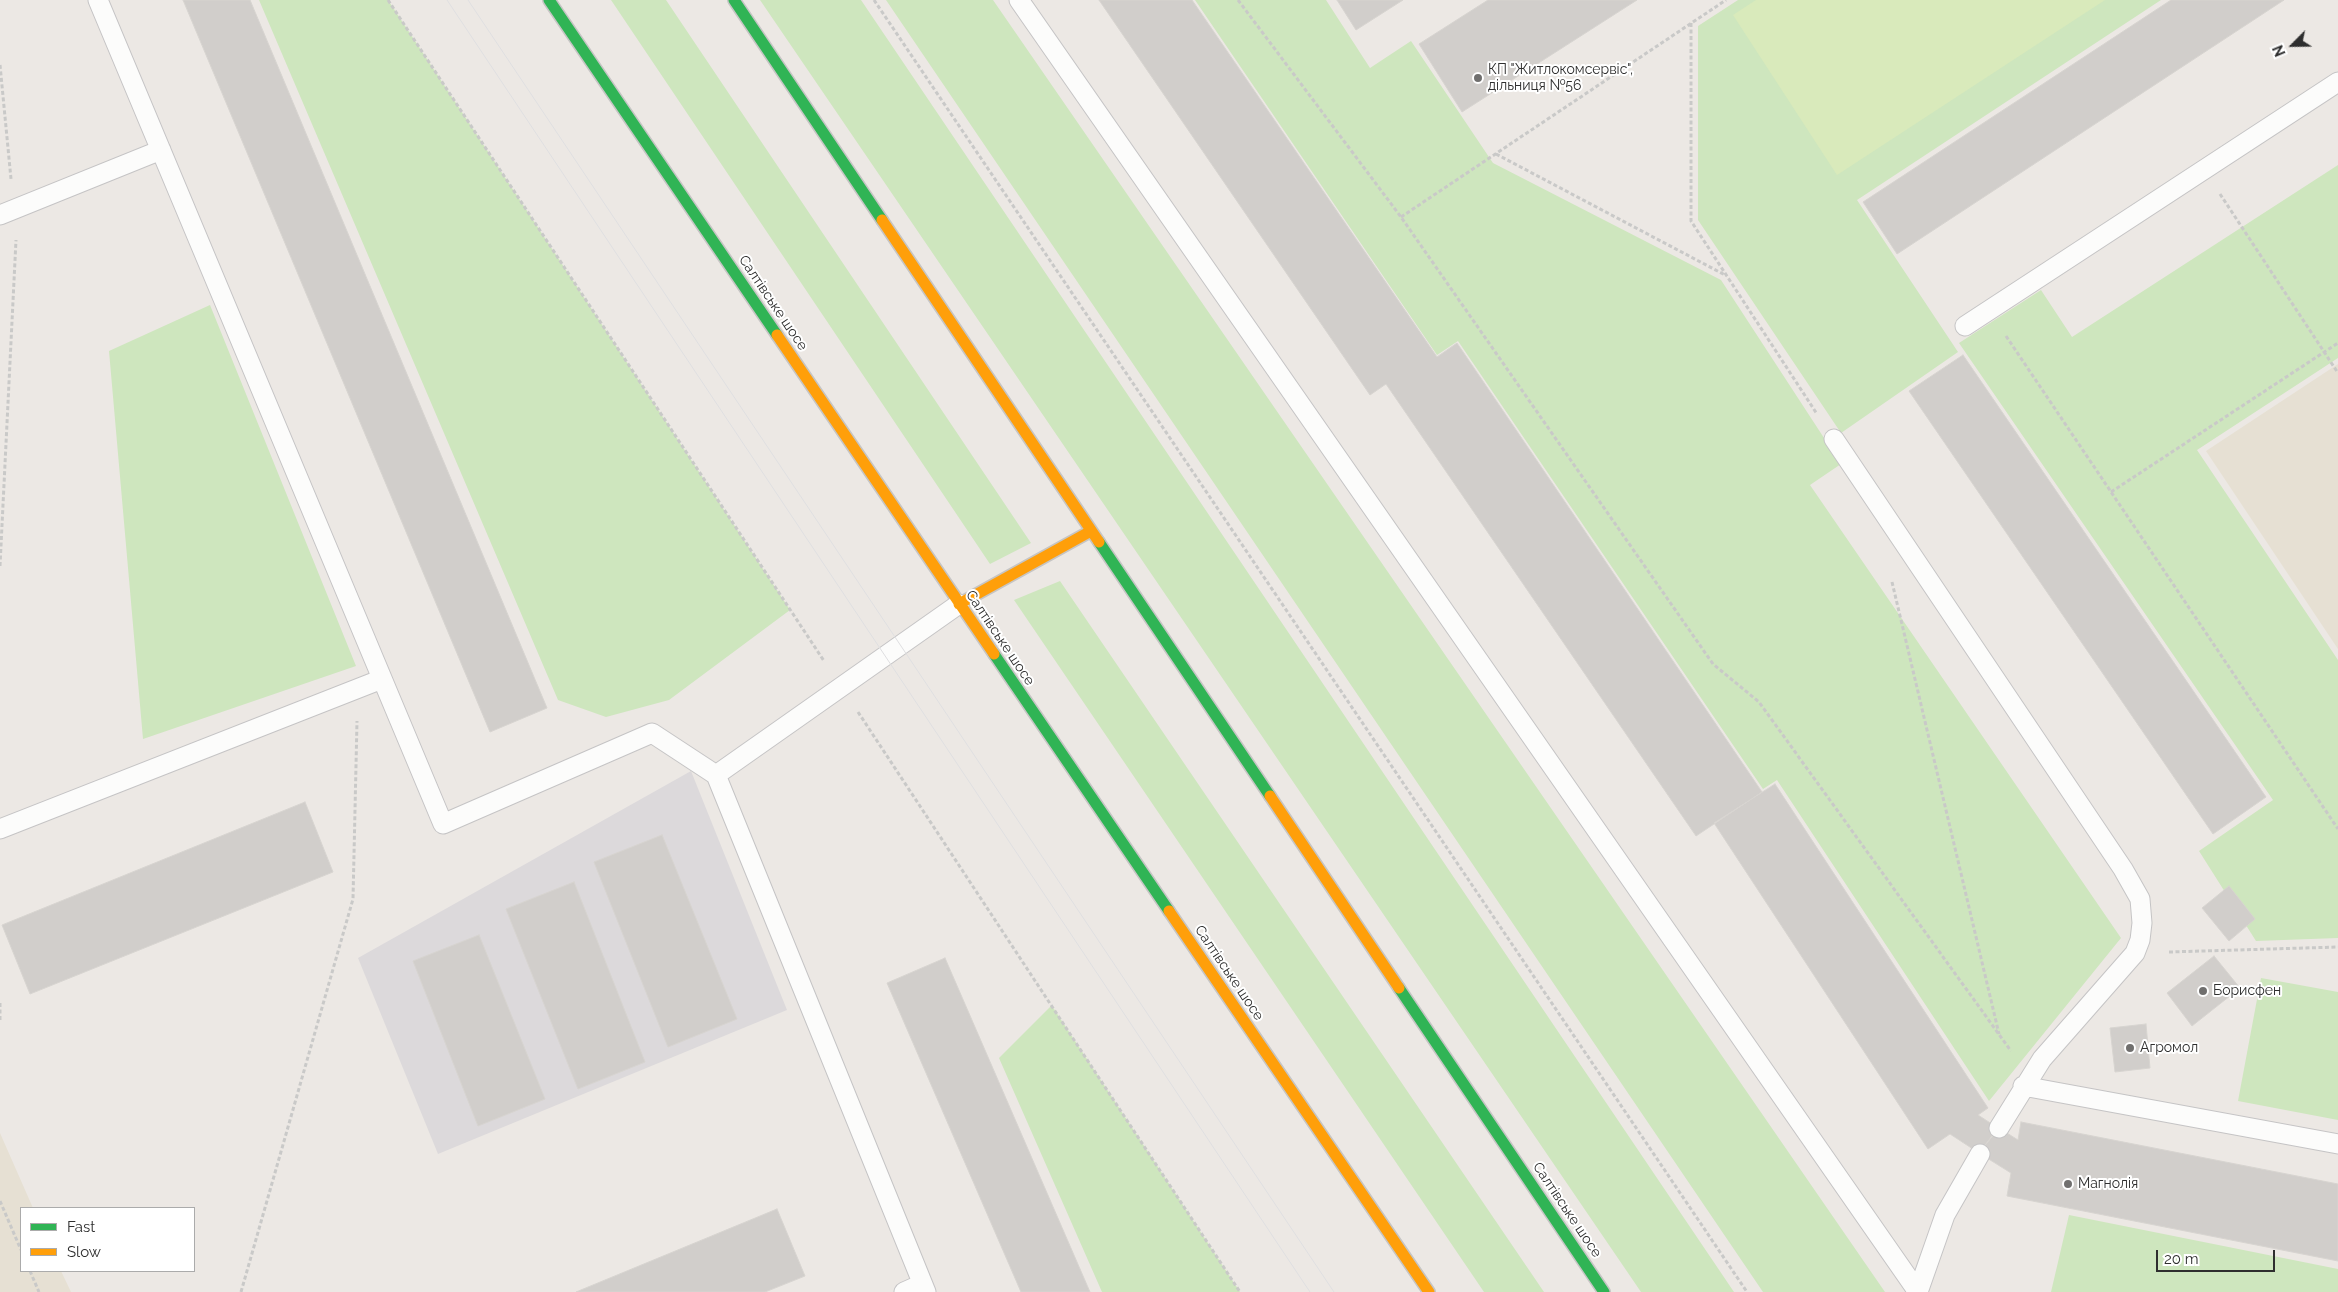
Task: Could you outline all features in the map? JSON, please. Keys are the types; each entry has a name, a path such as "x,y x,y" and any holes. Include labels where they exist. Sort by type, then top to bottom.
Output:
{"main road":[{"name":"Салтівське шосе","path":"549,0 1429,1292"},
{"name":"Салтівське шосе","path":"734,0 1604,1292"},
{"path":"959,604 1091,531"}],"lane":[{"path":"98,0 443,824 652,733 716,775 924,1288 904,1292"},
{"path":"1020,0 1918,1292"},
{"path":"1965,326 2338,82"},
{"path":"7,212 161,150"},
{"path":"1834,440 2135,888 2140,899 2142,923 2140,940 2135,953 2042,1059 1999,1128"},
{"path":"716,775 959,604"},
{"path":"0,829 382,679"},
{"path":"2027,1081 2338,1144"},
{"path":"1918,1292 1945,1215 1980,1154"}],"path":[{"path":"388,0 1240,1292"},
{"path":"874,0 1746,1292"},
{"path":"1238,0 1401,217 1713,664 1759,702 1999,1036 2027,1081"},
{"path":"1401,217 1726,0"},
{"path":"1691,23 1691,221 1834,440"},
{"path":"0,65 7,212 17,232 0,566"},
{"path":"1496,154 1727,276"},
{"path":"2204,170 2338,373"},
{"path":"1989,310 2338,828"},
{"path":"2111,492 2338,343"},
{"path":"1890,574 1999,1036"},
{"path":"241,1292 353,899 357,689"},
{"path":"2135,953 2338,947"},
{"path":"0,1004 0,1020"},
{"path":"0,1201 20,1248"},
{"path":"30,1272 39,1292"}],"shaded area":[{"path":"2338,364 2338,649 2206,451"},
{"path":"691,771 787,1010 438,1154 358,958"},
{"path":"0,1133 33,1207 20,1207 20,1272 61,1272 71,1292 0,1292"}],"green space":[{"path":"259,0 388,0 790,610 669,700 606,717 558,700"},
{"path":"611,0 666,0 1031,543 990,564"},
{"path":"760,0 861,0 1734,1292 1641,1292"},
{"path":"886,0 993,0 1885,1292 1763,1292"},
{"path":"1195,0 1326,0 1370,68 1411,41 1493,163 1721,280 1841,464 1810,485 2121,938 1989,1101 1777,780 1763,789 1458,341 1437,355"},
{"path":"1738,0 2161,0 1857,200 1958,352 1841,433 1698,220 1698,26"},
{"path":"1756,0 2105,0 1837,175 1733,15"},
{"path":"2338,165 2338,358 2197,450 2338,660 2338,938 2256,941 2199,851 2273,800 1959,343 2041,290 2072,337"},
{"path":"210,305 356,666 143,739 109,351"},
{"path":"1060,581 1544,1292 1484,1292 1014,600"},
{"path":"2261,978 2338,992 2338,1120 2238,1101"},
{"path":"1051,1006 1240,1292 1102,1292 999,1058"},
{"path":"2069,1215 2338,1269 2338,1292 2051,1292"}],"building":[{"path":"183,0 250,0 547,708 490,732"},
{"path":"1099,0 1192,0 1437,357 1457,343 1762,792 1696,836 1386,384 1370,395"},
{"path":"1337,0 1403,0 1356,30"},
{"name":"КП \"Житлокомсервіс\", дільниця №56","path":"1488,0 1637,0 1462,112 1419,44"},
{"path":"2171,0 2284,0 1897,254 1863,202"},
{"path":"1963,355 2266,797 2213,834 1909,391"},
{"path":"1775,784 1988,1108 1978,1115 1998,1128 1979,1153 1950,1134 1928,1149 1714,823"},
{"path":"305,802 333,872 30,994 2,925"},
{"path":"662,835 737,1019 668,1047 594,862"},
{"path":"574,882 645,1062 578,1089 506,909"},
{"path":"2229,886 2255,919 2229,941 2202,908"},
{"path":"479,935 545,1099 478,1126 413,961"},
{"name":"Борисфен","path":"2214,956 2240,988 2192,1026 2167,993"},
{"path":"945,958 1090,1292 1021,1292 887,983"},
{"name":"Агромол","path":"2146,1024 2150,1068 2115,1072 2110,1028"},
{"path":"2021,1122 2338,1184 2338,1261 2007,1196 2011,1173 1979,1153 1999,1128 2018,1140"},
{"path":"777,1209 805,1276 765,1292 576,1292"}],"tram line":[{"path":"447,0 1310,1292"},
{"path":"468,0 1334,1292"}],"traffic: fast":[{"path":"549,0 777,335"},
{"path":"734,0 882,220"},
{"path":"1099,542 1270,796"},
{"path":"994,654 1169,911"},
{"path":"1399,988 1604,1292"}],"traffic: slow":[{"path":"882,220 1099,542"},
{"path":"777,335 994,654"},
{"path":"959,604 1091,531"},
{"path":"1270,796 1399,988"},
{"path":"1169,911 1429,1292"}],"place":[{"name":"КП \"Житлокомсервіс\", дільниця №56","path":"1478,78"},
{"name":"Борисфен","path":"2203,991"},
{"name":"Агромол","path":"2130,1048"},
{"name":"Магнолія","path":"2068,1184"}]}
